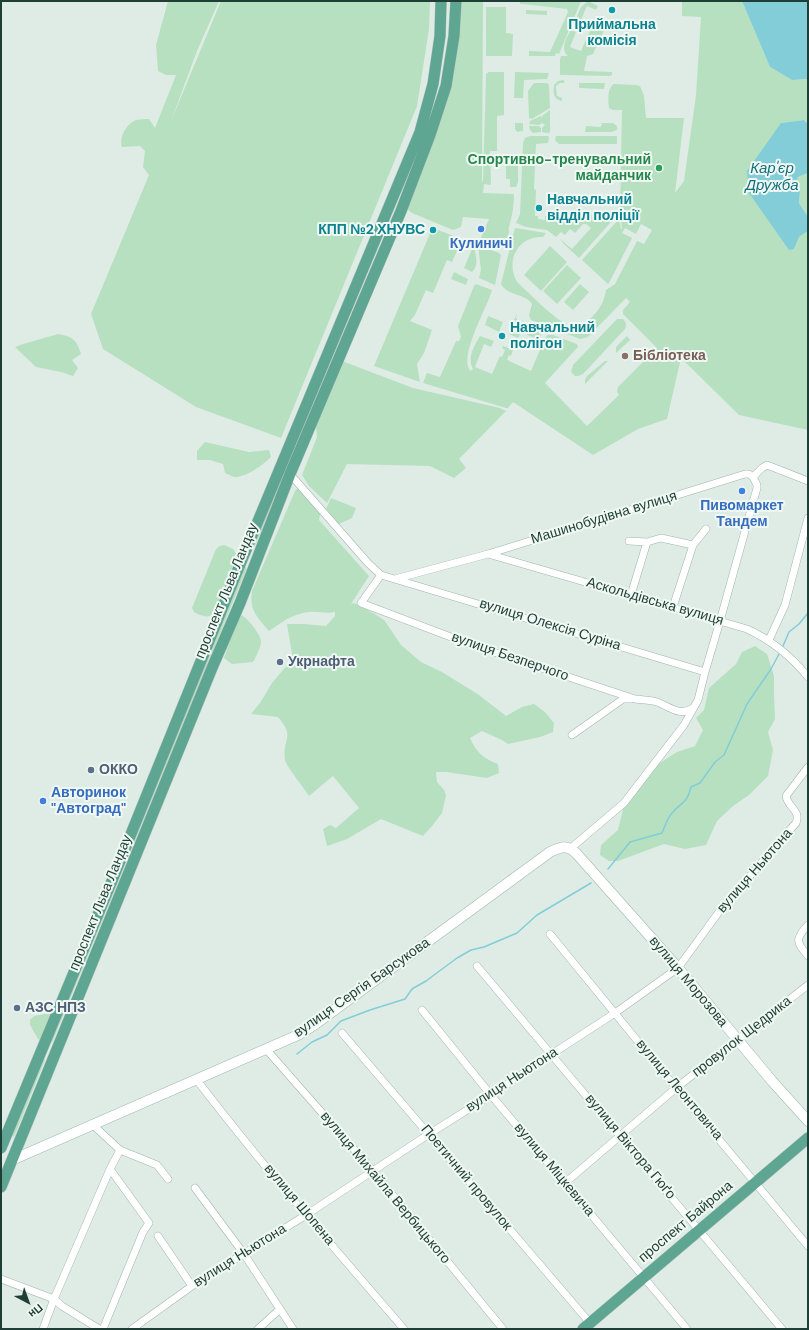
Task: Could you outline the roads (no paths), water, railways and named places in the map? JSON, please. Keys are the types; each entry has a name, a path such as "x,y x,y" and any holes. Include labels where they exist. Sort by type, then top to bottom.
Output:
{"main road":[{"name":"проспект Льва Ландау","path":"1,1148 114,876 241,562 420,132 433,84 440,36 441,1"},
{"name":"проспект Льва Ландау","path":"1,1187 212,668 240,603 290,474 406,199 430,135 446,86 454,36 456,1"},
{"path":"241,562 254,567"},
{"name":"вулиця Морозова","path":"568,848 678,968 738,1041 808,1121"},
{"name":"вулиця Сергія Барсукова","path":"12,1160 298,1035 314,1026 550,852 568,848"},
{"path":"40,1052 54,1057"},
{"name":"проспект Байрона","path":"586,1326 808,1138"},
{"path":"1,1166 12,1160"}],"street":[{"path":"568,848 624,803 684,725 698,700 757,488 757,484 753,477 767,465 808,481"},
{"path":"290,474 358,552 381,575"},
{"name":"Машинобудівна вулиця","path":"395,579 488,554 745,474 750,474 753,477"},
{"path":"768,640 785,605 808,518"},
{"path":"673,607 693,545 706,529"},
{"path":"629,540 647,542 661,538 693,545"},
{"path":"631,595 647,542"},
{"name":"Аскольдівська вулиця","path":"488,554 747,629 768,640 790,657 808,677"},
{"name":"вулиця Олексія Суріна","path":"381,575 705,672"},
{"name":"вулиця Безперчого","path":"381,575 361,603 472,645 635,699 656,702 677,712 688,712 693,708"},
{"path":"572,735 623,699 635,699"},
{"name":"вулиця Ньютона","path":"132,1329 192,1286 306,1215 615,1014 678,968 721,909 796,823 798,818 797,813 787,800 786,796 808,767"},
{"path":"808,926 798,938 798,942 808,956"},
{"name":"вулиця Леонтовича","path":"550,934 808,1246"},
{"name":"вулиця Віктора Гюґо","path":"477,966 782,1329"},
{"name":"провулок Щедрика","path":"566,1183 676,1088 808,985"},
{"name":"вулиця Міцкевича","path":"422,1010 643,1278 687,1329"},
{"name":"Поетичний провулок","path":"342,1033 429,1134 586,1326"},
{"name":"вулиця Михайла Вербицького","path":"266,1049 373,1171 503,1329"},
{"name":"вулиця Шопена","path":"196,1079 223,1115 306,1215 404,1329"},
{"path":"93,1125 120,1150 157,1165 168,1179"},
{"path":"43,1329 54,1299 110,1169 120,1150"},
{"path":"102,1329 143,1232 149,1223 110,1169"},
{"path":"195,1188 244,1254 293,1329"},
{"path":"158,1236 192,1286"},
{"path":"1,1279 54,1299 62,1306 99,1329"},
{"path":"258,1329 280,1310"}],"water":[{"path":"742,1 808,1 808,79 792,80 770,67"},
{"name":"Кар'єр Дружба","path":"804,120 808,124 808,173 798,177 796,182 800,191 799,203 808,217 808,231 799,237 794,249 789,250 749,193 747,171 781,123"}],"waterway":[{"path":"783,646 789,632 799,624 808,613"},
{"path":"608,869 630,842 662,833 672,813 688,797 691,787 700,783 715,762 724,755 747,704 771,669 779,654"},
{"path":"297,1054 312,1042 327,1035 341,1021 405,999 412,989 426,981 457,958 471,950 484,947 517,933 537,915 591,883"}],"place":[{"name":"Приймальна комісія","path":"612,10"},
{"name":"Спортивно-тренувальний майданчик","path":"659,168"},
{"name":"Навчальний відділ поліції","path":"539,208"},
{"name":"Кулиничі","path":"481,229"},
{"name":"КПП №2 ХНУВС","path":"433,230"},
{"name":"Навчальний полігон","path":"502,336"},
{"name":"Бібліотека","path":"625,356"},
{"name":"Пивомаркет Тандем","path":"742,491"},
{"name":"Укрнафта","path":"280,662"},
{"name":"ОККО","path":"91,770"},
{"name":"Авторинок \"Автоград\"","path":"43,801"},
{"name":"АЗС НПЗ","path":"17,1008"}]}
